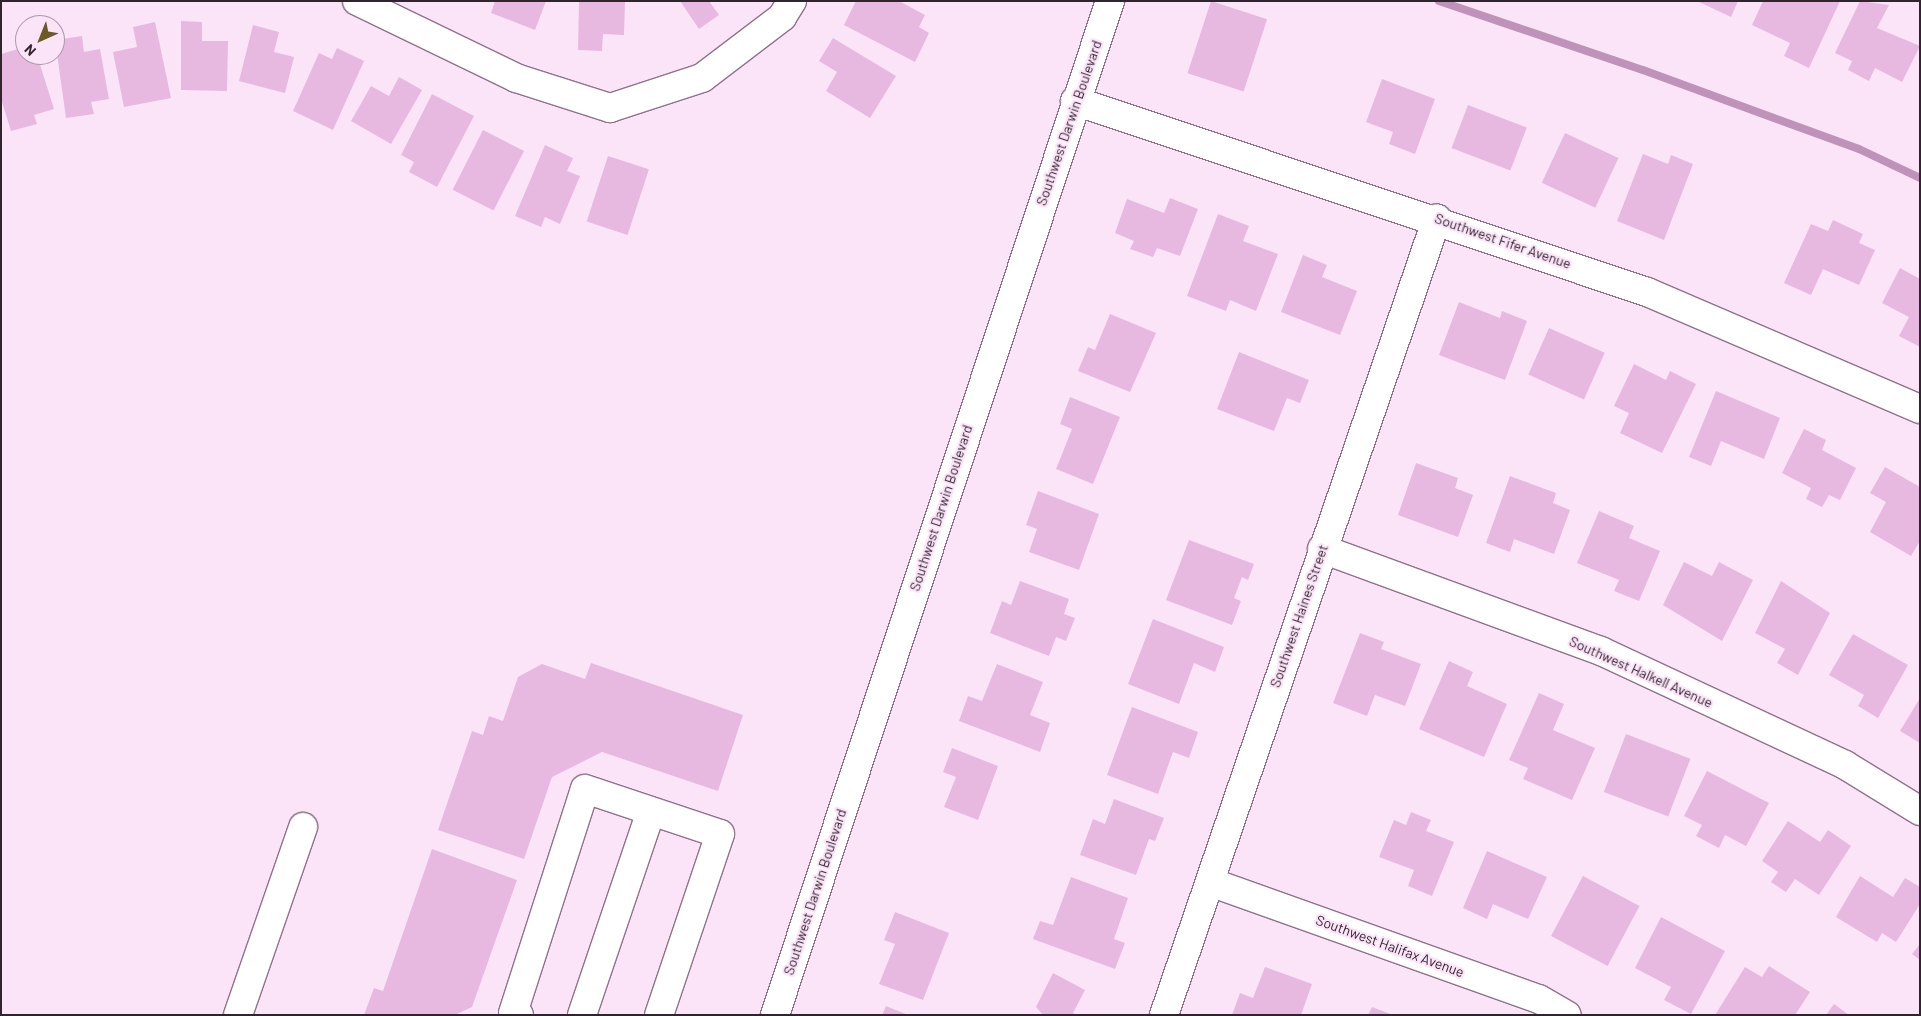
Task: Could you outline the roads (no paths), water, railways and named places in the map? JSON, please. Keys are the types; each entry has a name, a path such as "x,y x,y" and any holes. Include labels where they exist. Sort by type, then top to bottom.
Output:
{"street":[{"path":"357,1 516,78 610,108 702,78 782,17 792,1"},
{"name":"Southwest Darwin Boulevard","path":"775,1015 1075,101 1110,1"},
{"name":"Southwest Fifer Avenue","path":"1075,101 1436,218 1647,292 1920,409"},
{"name":"Southwest Haines Street","path":"1164,1015 1436,218"},
{"name":"Southwest Halkell Avenue","path":"1322,549 1601,651 1845,765 1920,811"},
{"path":"514,1014 585,789 720,834 659,1015"},
{"path":"582,1015 650,811"},
{"path":"238,1015 303,826"},
{"name":"Southwest Halifax Avenue","path":"1210,882 1539,999 1567,1015"}],"waterway":[{"path":"1439,1 1643,70 1859,149 1920,178"}]}
